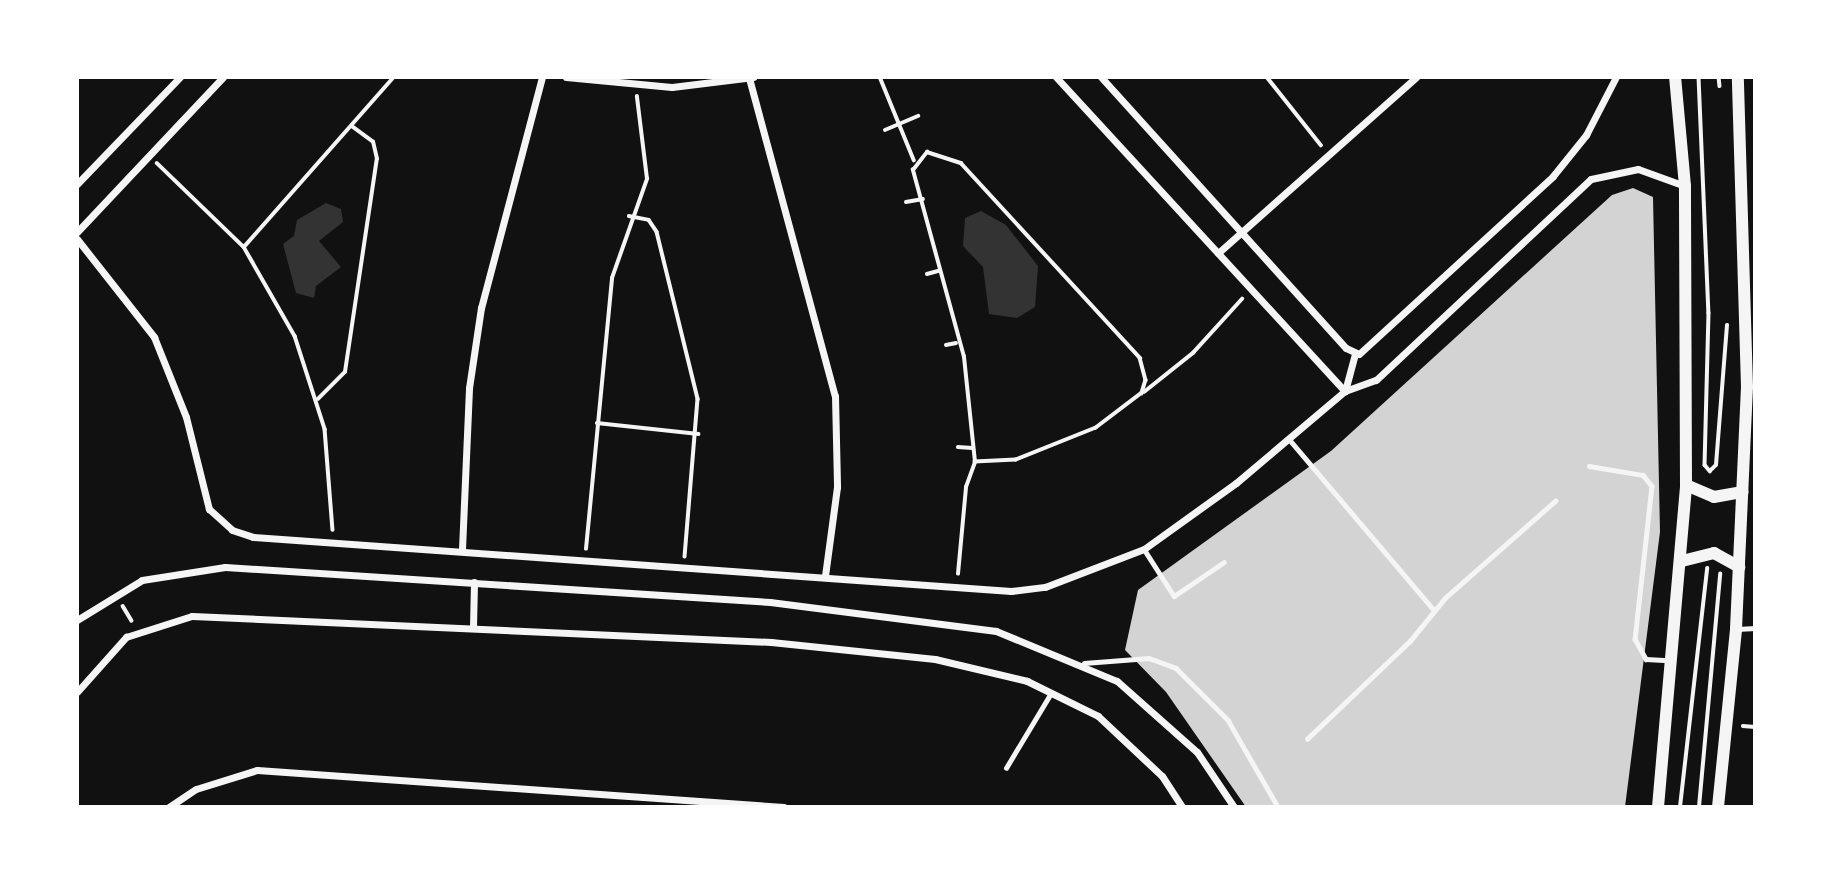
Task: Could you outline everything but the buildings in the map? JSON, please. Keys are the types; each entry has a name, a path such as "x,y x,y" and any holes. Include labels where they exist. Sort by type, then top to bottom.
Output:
{"street":[{"path":"77,184 180,77"},
{"path":"77,232 223,77"},
{"path":"461,550 469,388 481,308 496,229 542,77"},
{"path":"565,77 634,87 751,78 835,397 837,487 825,576"},
{"path":"1056,77 1333,383 1345,391"},
{"path":"1101,77 1343,344 1355,353 1369,350 1553,176 1586,135 1616,77"},
{"path":"1218,253 1416,77"},
{"path":"1657,807 1682,561 1686,485 1685,186 1675,77"},
{"path":"1718,807 1736,629 1743,492 1749,474 1751,233 1738,77"},
{"path":"77,239 154,337 187,417 203,494 219,521 253,537 585,558 957,587 1045,587 1144,549 1289,439 1345,391 1376,380 1591,179 1639,169 1685,186"},
{"path":"1345,391 1355,353"},
{"path":"1686,485 1714,497 1743,492"},
{"path":"1682,561 1714,553 1739,567"},
{"path":"77,620 115,593 169,573 225,567 770,602 996,631 1084,663 1157,710 1197,752 1234,807"},
{"path":"473,627 474,582"},
{"path":"77,692 94,666 139,631 161,621 229,615 771,642 922,657 988,668 1052,691 1133,746 1182,807"},
{"path":"169,807 196,789 257,770 784,807"}],"lane":[{"path":"1289,439 1434,610"},
{"path":"1589,466 1643,475 1652,486 1636,648 1646,659 1672,660"},
{"path":"1307,739 1434,610 1555,501"},
{"path":"1144,549 1174,596 1224,562"},
{"path":"1736,629 1755,628"},
{"path":"1084,663 1149,658 1176,668 1228,720 1278,807"},
{"path":"1006,768 1052,691"}],"path":[{"path":"244,247 394,77"},
{"path":"880,77 903,122 938,271 968,380 975,462 966,487 957,587"},
{"path":"1267,77 1302,127 1331,153"},
{"path":"1699,77 1709,313 1705,465 1710,471 1716,465 1728,313"},
{"path":"1719,77 1720,91"},
{"path":"585,558 612,278 629,216 647,179 648,160 634,87"},
{"path":"885,130 918,116"},
{"path":"318,399 345,372 377,159 373,142 352,127"},
{"path":"914,162 927,152 961,163 1119,328 1146,372 1142,393"},
{"path":"148,156 244,247 286,317 318,399 331,464 332,542"},
{"path":"906,202 923,198"},
{"path":"629,216 649,220 657,232 698,399 698,434 684,566"},
{"path":"927,274 938,271"},
{"path":"975,462 1016,460 1070,441 1142,393 1193,353 1250,289"},
{"path":"946,345 956,342"},
{"path":"597,423 698,434"},
{"path":"958,447 972,448"},
{"path":"77,533 77,559"},
{"path":"1680,807 1711,560"},
{"path":"1699,807 1721,565"},
{"path":"115,593 139,631"}],"shaded area":[{"path":"326,203 341,209 343,222 319,241 341,267 316,286 314,298 296,293 283,244 294,236 297,220"},
{"path":"981,211 1006,225 1038,266 1035,307 1017,318 989,314 983,267 963,246 965,218"}]}
